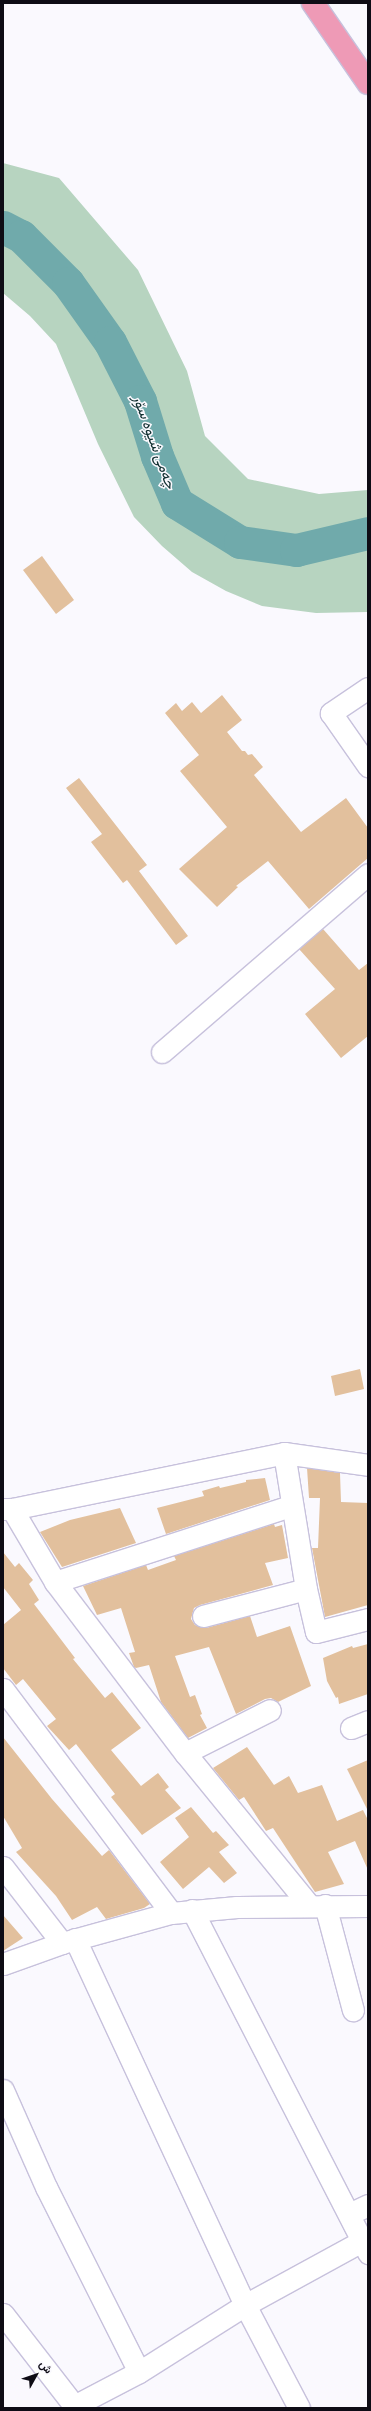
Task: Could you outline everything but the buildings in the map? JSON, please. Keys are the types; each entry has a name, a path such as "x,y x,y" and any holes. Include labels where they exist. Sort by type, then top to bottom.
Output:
{"main road":[{"path":"313,3 368,83"}],"street":[{"path":"368,688 331,713 368,766"},
{"path":"162,1052 368,874"},
{"path":"284,1453 291,1506 306,1589 316,1632 368,1620"},
{"path":"353,2010 317,1905 185,1753 55,1582 7,1509 284,1453 368,1465"},
{"path":"55,1582 291,1506"},
{"path":"203,1616 306,1589"},
{"path":"3,1689 171,1913"},
{"path":"185,1753 270,1710"},
{"path":"3,1867 68,1941 245,2306 299,2408"},
{"path":"3,1964 68,1941 171,1913 192,1910 317,1905 368,1906"},
{"path":"3,2314 75,2407 139,2372 245,2306 365,2247 192,1910"},
{"path":"3,2090 46,2187 139,2372"},
{"path":"349,2214 368,2205"}],"green space":[{"path":"3,163 59,178 138,270 187,371 205,436 248,479 319,494 368,490 368,612 316,613 262,606 226,591 192,572 162,546 134,517 98,444 56,344 30,316 3,293"}],"waterway":[{"name":"چەمی شیوە سۆر","path":"3,227 21,236 68,283 110,342 140,401 157,456 177,503 240,542 296,550 368,533"}]}
